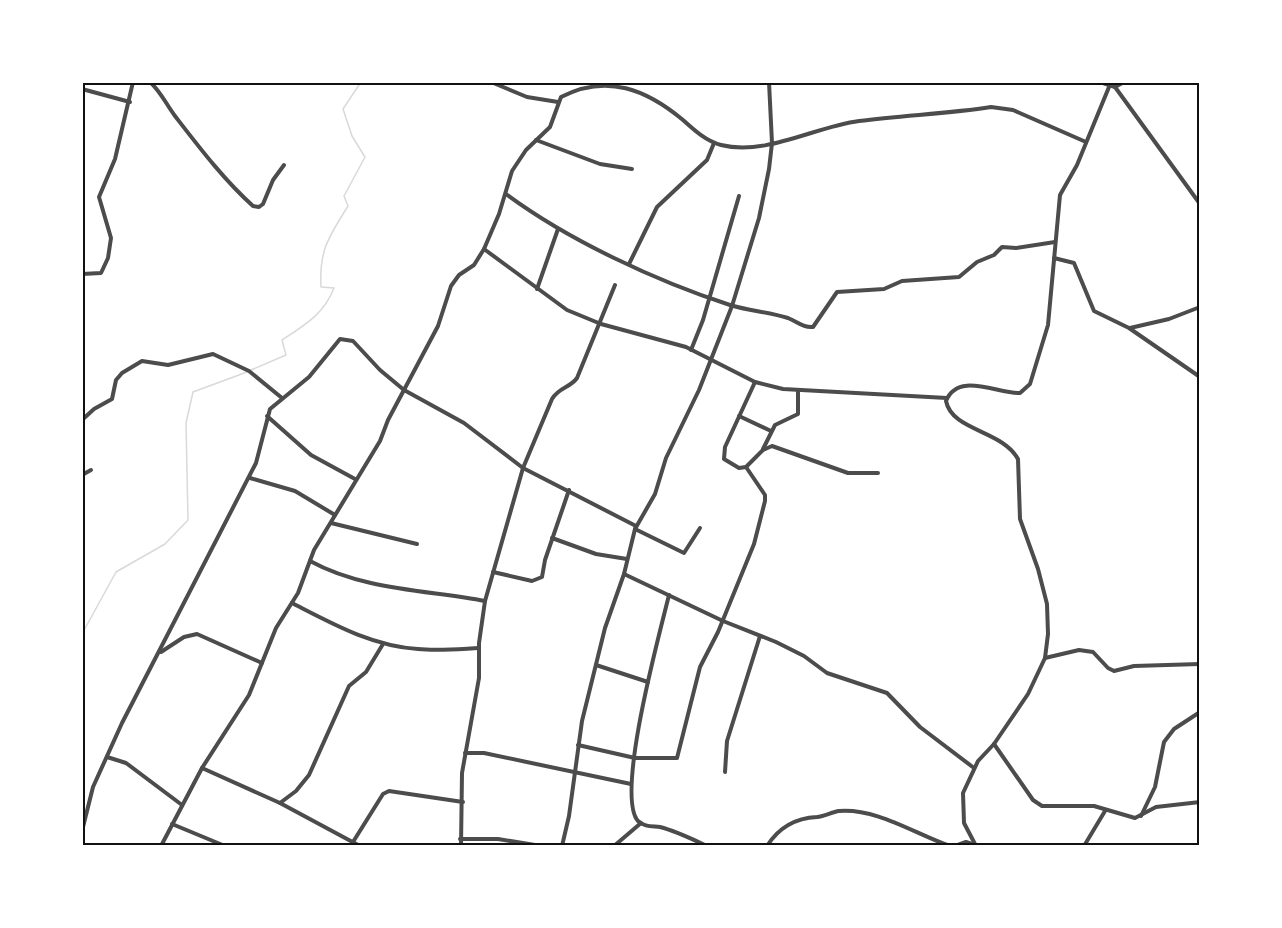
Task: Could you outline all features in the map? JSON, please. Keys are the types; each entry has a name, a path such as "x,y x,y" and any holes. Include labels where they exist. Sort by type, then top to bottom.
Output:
{"street":[{"path":"82,274 101,273 111,249 109,228 99,197 112,166 130,102 133,82"},
{"path":"150,82 225,177 253,206 258,207 262,204 273,180 284,165"},
{"path":"491,82 527,97 558,102"},
{"path":"562,846 569,816 578,745 596,665 636,528 655,494 662,467 699,390 732,306 759,218 772,143 769,82"},
{"path":"1100,82 1109,87 1115,87 1124,82"},
{"path":"161,846 202,768 249,695 276,628 292,603 310,561 355,479 380,441 438,326 451,286 459,275 474,265 484,249 506,194 512,171 536,140 550,127 558,102 566,94 593,87 631,88 653,98 714,143 750,147 857,121 991,107 1013,110 1086,142"},
{"path":"484,249 567,310 601,324 691,350 755,382 798,390 948,398 960,387 971,386 1014,394 1026,391 1048,325 1060,195 1077,165 1109,87"},
{"path":"1115,87 1200,204"},
{"path":"82,89 130,102"},
{"path":"536,140 600,164 632,169"},
{"path":"629,264 657,207 707,160 714,143"},
{"path":"506,194 558,229 629,264 732,306 789,318 806,328 813,327 837,292 884,289 902,280 955,278 966,273 977,262 994,255 1002,247 1016,248 1055,242"},
{"path":"691,350 703,320 739,196"},
{"path":"537,289 558,229"},
{"path":"1054,258 1074,263 1094,311 1130,328 1200,377"},
{"path":"461,846 462,773 479,678 479,648 485,601 523,468 555,393 572,386 601,324 615,285"},
{"path":"1130,328 1168,319 1200,307"},
{"path":"82,831 93,787 146,674 161,652 177,614 201,575 250,478 263,443 267,416 282,398 309,377 331,348 344,338 358,345 380,370 404,390 464,423 523,468 569,490 684,553 700,528"},
{"path":"82,420 94,409 112,399 116,380 122,373 142,361 168,365 213,354 249,371 282,398"},
{"path":"578,745 635,758 676,758 700,667 723,621 754,544 765,501 765,495 746,467 731,464 723,455 755,382"},
{"path":"763,450 775,425 798,414 798,390"},
{"path":"948,398 948,409 954,417 997,438 1018,459 1020,519 1038,569 1047,604 1048,634 1045,658 1028,693 994,744 974,768 963,793 964,823 976,845"},
{"path":"267,416 311,455 355,479"},
{"path":"739,416 771,430"},
{"path":"746,467 767,447 779,448 806,461 848,473 878,473"},
{"path":"82,476 91,470"},
{"path":"250,478 294,491 335,515"},
{"path":"493,572 532,581 539,579 543,574 543,565 569,490"},
{"path":"331,523 417,544"},
{"path":"552,538 596,554 627,559"},
{"path":"310,561 340,575 363,582 485,601"},
{"path":"624,574 804,656 821,670 839,679 887,693 920,727 974,768"},
{"path":"669,595 636,736 631,784 635,816 641,823 668,830 707,846"},
{"path":"292,603 346,631 383,644 420,650 479,648"},
{"path":"161,652 183,637 196,634 262,663"},
{"path":"725,772 728,741 760,636"},
{"path":"280,803 296,791 309,775 350,686 366,672 383,644"},
{"path":"1045,658 1079,650 1094,652 1108,668 1114,670 1134,666 1200,664"},
{"path":"596,665 648,682"},
{"path":"1141,817 1155,787 1164,742 1174,729 1200,712"},
{"path":"994,744 1037,804 1044,807 1094,806 1105,811 1141,817 1156,807 1200,802"},
{"path":"465,753 484,753 631,784"},
{"path":"107,757 126,763 182,805"},
{"path":"202,768 280,803 360,846"},
{"path":"354,842 383,794 389,791 463,802"},
{"path":"767,846 782,829 806,816 844,811 886,819 950,846"},
{"path":"1084,846 1105,811"},
{"path":"614,846 641,823"},
{"path":"172,824 225,846"},
{"path":"460,838 498,839 541,846"},
{"path":"956,846 966,842 976,845"}],"waterway":[{"path":"251,370 286,355 282,340 319,312 334,288 321,287 322,263 331,235 348,206 344,196 365,157 352,136 343,109 361,82"},
{"path":"82,634 116,572 165,544 188,520 186,423 193,392 247,372"}]}
